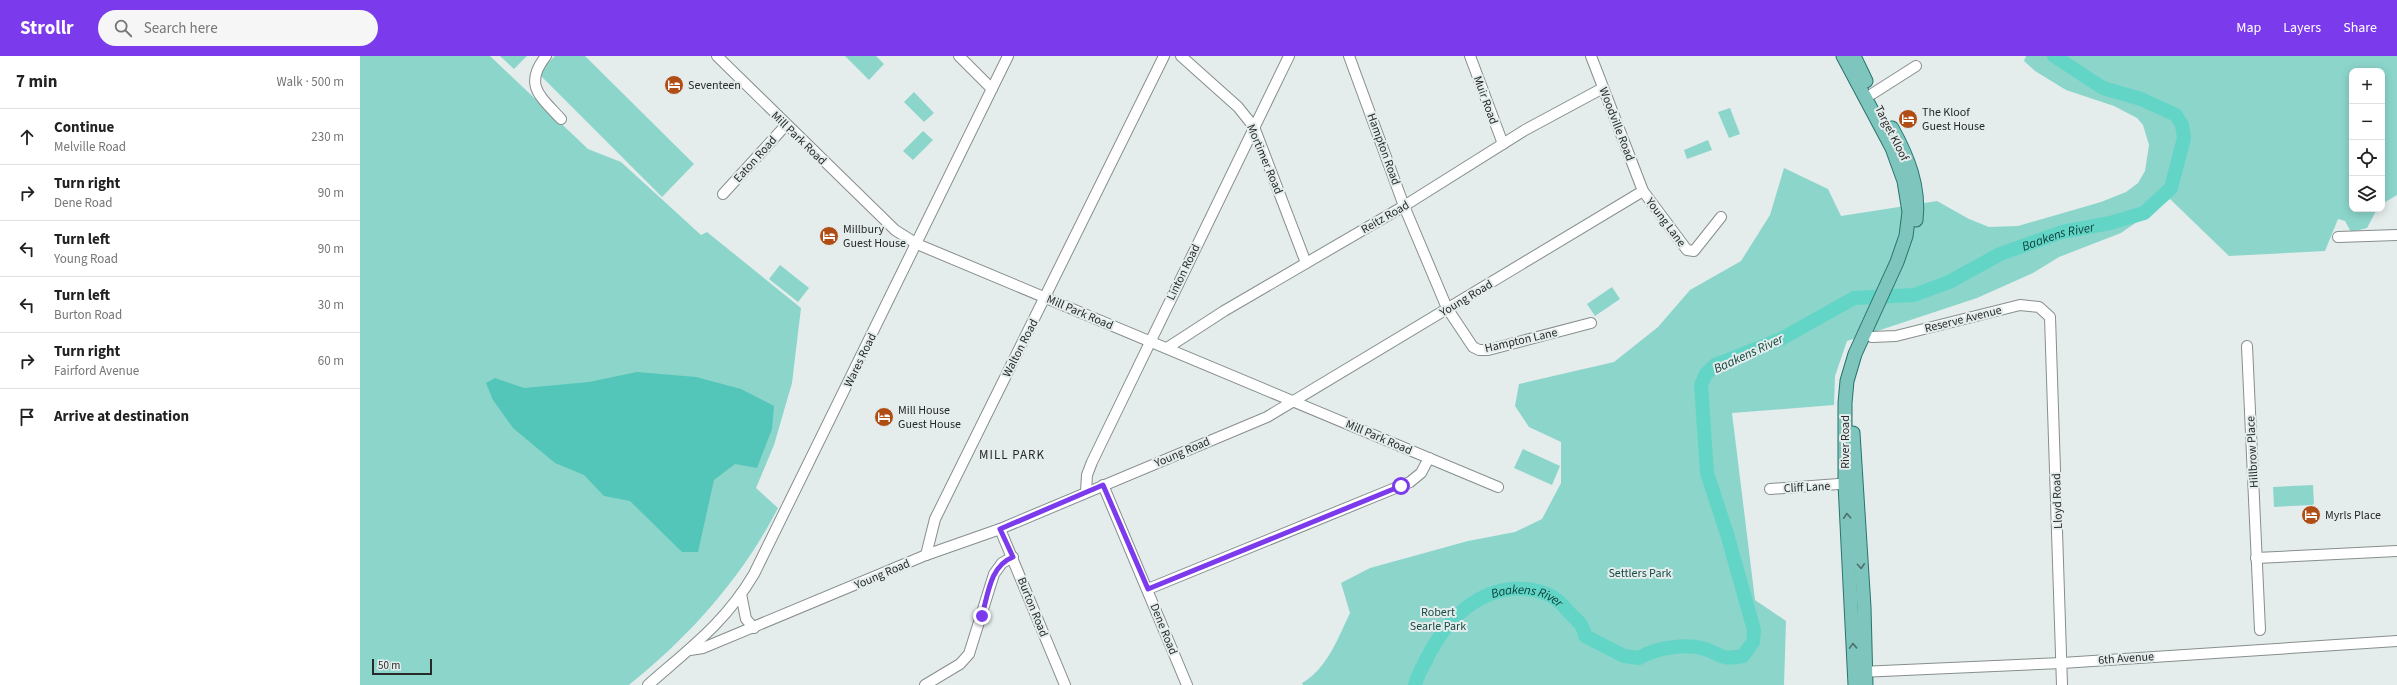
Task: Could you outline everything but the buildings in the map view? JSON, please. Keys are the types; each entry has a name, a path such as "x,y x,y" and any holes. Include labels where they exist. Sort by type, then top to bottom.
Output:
{"main road":[{"name":"Target Kloof","path":"1843,56 1892,148 1913,212"},
{"name":"Target Kloof","path":"1854,56 1872,94 1903,149 1914,180 1913,212"},
{"name":"River Road","path":"1866,685 1858,676 1858,608 1845,403 1847,381 1855,354 1870,335 1897,262 1913,212"}],"street":[{"path":"546,56 536,69 534,77 535,86 543,99 561,119"},
{"name":"Mill Park Road","path":"716,56 895,230 917,244 1498,487"},
{"path":"959,56 992,89"},
{"name":"Wares Road","path":"648,685 690,650 718,623 741,594 764,556 1008,56"},
{"name":"Walton Road","path":"926,555 935,519 1164,56"},
{"name":"Mortimer Road","path":"1181,56 1238,107 1254,127 1306,263"},
{"name":"Linton Road","path":"1086,491 1087,475 1092,462 1149,341 1289,56"},
{"name":"Hampton Road","path":"1349,56 1404,206 1447,308"},
{"name":"Muir Road","path":"1470,56 1503,144"},
{"name":"Woodville Road","path":"1591,56 1602,88 1643,191"},
{"path":"1872,94 1916,66"},
{"name":"Reitz Road","path":"1167,348 1224,311 1404,206 1503,144 1602,88"},
{"name":"Eaton Road","path":"723,194 786,125"},
{"name":"Young Lane","path":"1643,191 1687,250 1694,250 1698,247 1721,217"},
{"name":"Young Road","path":"690,650 703,648 926,555 1000,529 1086,491 1267,417 1643,191"},
{"path":"2338,237 2397,235"},
{"name":"Reserve Avenue","path":"1870,335 1896,336 2020,305 2039,307 2050,317"},
{"name":"Hampton Lane","path":"1447,308 1473,347 1483,350 1591,323"},
{"name":"Lloyd Road","path":"2050,317 2062,685"},
{"name":"Hillbrow Place","path":"2247,346 2260,630"},
{"path":"1148,589 1410,482 1421,472 1429,458"},
{"name":"Cliff Lane","path":"1770,489 1850,484"},
{"name":"Dene Road","path":"1103,485 1148,589 1187,685"},
{"name":"Burton Road","path":"1000,529 1013,557 1065,685"},
{"path":"2256,558 2397,551"},
{"path":"925,685 960,664 969,654 994,574 1002,563 1013,557"},
{"path":"741,594 746,619 754,628"},
{"name":"6th Avenue","path":"1858,676 2397,641"}],"green space":[{"path":"360,56 490,56 588,149 621,162 701,235 707,232 801,308 792,383 774,445 756,488 778,508 764,534 748,558 713,604 673,647 629,685 360,685"},
{"path":"500,56 527,56 514,69"},
{"path":"555,56 585,56 694,164 662,197 538,73"},
{"path":"845,56 876,56 884,64 869,80"},
{"name":"Settlers Park","path":"2026,56 2397,56 2397,195 2385,202 2385,68 2349,68 2349,212 2375,212 2367,228 2351,232 2345,221 2338,219 2325,251 2229,256 2170,199 2121,233 2059,257 2033,273 1977,298 1847,341 1835,376 1834,405 1732,413 1755,600 1786,621 1784,685 1303,685 1302,683 1318,670 1331,652 1350,613 1341,583 1370,568 1468,541 1515,532 1542,519 1561,483 1561,442 1529,427 1515,406 1519,384 1614,362 1658,327 1690,290 1741,261 1770,215 1784,168 1828,189 1841,216 1937,201 1969,219 1989,227 2018,226 2101,202 2126,192 2138,183 2145,171 2149,145 2143,125 2137,118 2114,106 2066,90 2035,71 2024,61"},
{"path":"914,92 934,113 924,122 904,102"},
{"path":"1730,108 1740,134 1729,138 1718,112"},
{"path":"923,131 933,140 913,160 903,151"},
{"path":"1708,140 1712,150 1687,159 1684,150"},
{"path":"780,265 809,288 798,302 769,279"},
{"path":"1612,287 1620,299 1595,316 1587,304"},
{"path":"637,372 696,377 741,389 774,406 772,429 757,468 735,464 714,480 698,552 682,552 630,501 604,496 584,475 555,463 513,428 493,400 486,383 495,378 524,388 589,382"},
{"path":"1523,449 1560,466 1552,485 1514,468"},
{"path":"2313,485 2314,504 2274,507 2273,487"}],"waterway":[{"name":"Baakens River","path":"1415,685 1417,678 1434,646 1454,619 1479,599 1493,593 1509,589 1526,589 1549,595 1563,605 1581,625 1585,636 1624,656 1639,658 1662,649 1689,646 1705,649 1726,657 1743,656 1753,642 1754,630 1727,534 1707,473 1701,385 1706,374 1715,365 1781,339 1854,298 1914,295 1949,282 2000,254 2062,232 2110,223 2144,213 2171,188 2184,138 2182,125 2176,115 2141,99 2103,88 2054,56"}],"place":[{"name":"Seventeen","path":"674,85"},
{"name":"The Kloof Guest House","path":"1908,119"},
{"name":"Millbury Guest House","path":"829,236"},
{"name":"Mill House Guest House","path":"884,417"},
{"name":"Myrls Place","path":"2311,515"}],"district":[{"name":"MILL PARK","path":"1012,454"}],"route":[{"path":"982,616 994,574 1002,563 1013,557 1000,529 1103,485 1148,589 1401,486"}],"park label":[{"name":"Robert Searle Park","path":"1438,619"}]}
